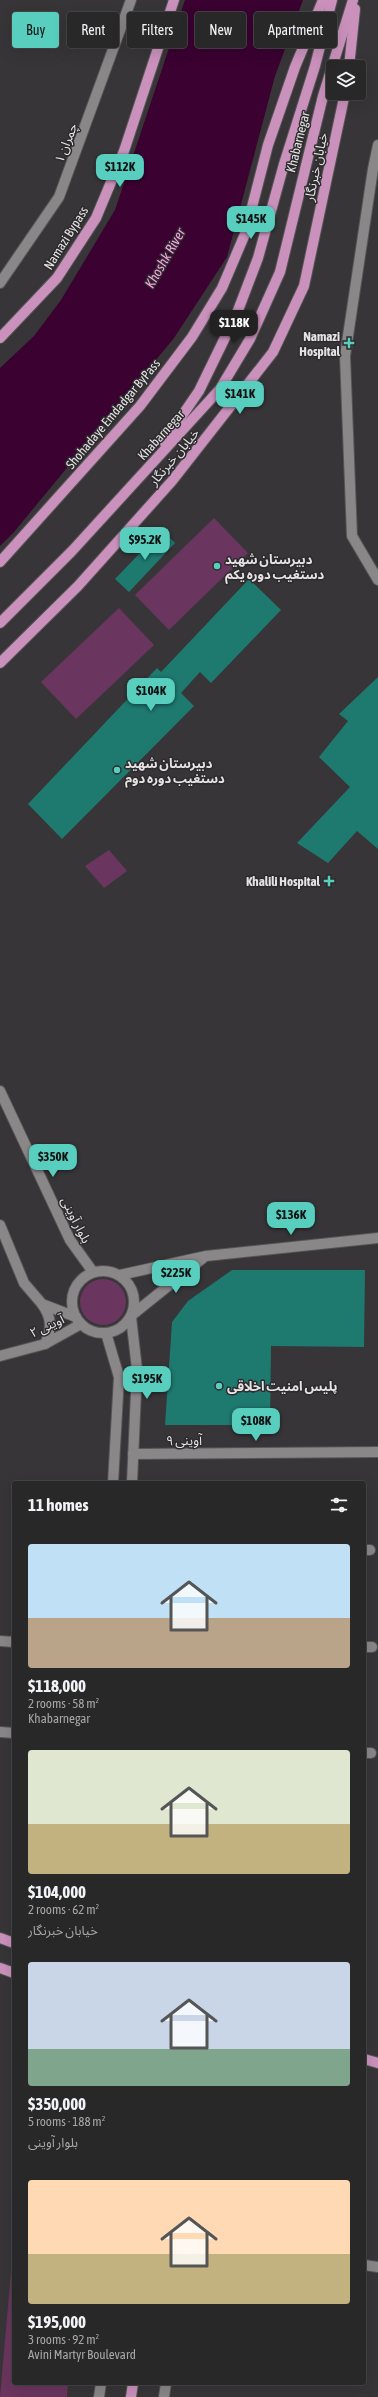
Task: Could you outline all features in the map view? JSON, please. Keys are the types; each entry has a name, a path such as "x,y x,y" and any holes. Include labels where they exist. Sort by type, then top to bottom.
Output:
{"main road":[{"name":"Namazi Bypass","path":"0,338 57,278 96,218 124,151 174,0"},
{"name":"Shohadaye Emdadgar ByPass","path":"0,562 140,406 192,337 222,288 245,234 268,145 295,67 323,0"},
{"path":"146,470 199,391 237,314 258,258 284,164 315,66 332,0"},
{"path":"350,60 355,0"},
{"name":"Khabarnegar","path":"0,623 72,550 220,389 250,339 280,272 323,96 355,0"},
{"name":"خیابان خبرنگار","path":"0,663 78,586 172,481 273,352 304,286 344,100"},
{"path":"0,1938 12,1941"},
{"path":"0,1968 12,1972"},
{"path":"366,2060 378,2064"},
{"path":"131,2397 133,2385"}],"street":[{"name":"چمران ۱","path":"0,283 59,197 131,0"},
{"path":"378,145 372,169 345,356 352,536 378,580"},
{"name":"بلوار آوینی","path":"0,1091 70,1240 93,1272"},
{"path":"0,1225 24,1283 42,1304 50,1320 50,1334 45,1344"},
{"path":"120,1275 206,1256 378,1238"},
{"path":"42,1304 79,1320 92,1331 106,1333 120,1328 132,1316 206,1256"},
{"path":"79,1320 73,1310 73,1294 80,1280 93,1272 112,1271 126,1280 133,1293 134,1308 132,1316 137,1369 132,1481"},
{"name":"۲ آوینی","path":"0,1356 45,1344 79,1320"},
{"path":"106,1333 119,1377 113,1481"},
{"name":"۹ آوینی","path":"133,1454 378,1452"},
{"path":"0,1641 12,1642"},
{"path":"0,1732 12,1733"},
{"path":"366,2265 378,2267"},
{"path":"99,2397 101,2385"},
{"path":"164,2397 166,2385"}],"shaded area":[{"path":"214,518 248,553 169,630 135,595"},
{"path":"119,608 154,645 76,719 41,682"},
{"path":"109,850 127,871 104,888 85,866"},
{"path":"108,1279 112,1280 122,1289 125,1293 125,1311 116,1321 108,1325 98,1325 90,1321 81,1311 80,1297 84,1289 94,1280"},
{"path":"12,2260 12,2385 68,2385 67,2397 0,2397"}],"water":[{"name":"Khoshk River","path":"185,0 303,0 299,12 254,12 254,48 285,48 275,76 227,257 174,338 14,532 0,546 0,368 34,336 61,300 115,210 169,48 187,48 187,12 181,12"}],"building":[{"path":"162,530 175,543 129,592 115,579"},
{"path":"249,579 281,610 211,683 200,672 181,693 194,706 62,839 28,804 157,668 161,672"},
{"path":"378,677 378,849 357,831 328,863 297,843 350,787 319,757 348,721 339,714"},
{"name":"پلیس امنیت اخلاقی","path":"232,1270 365,1270 364,1347 271,1346 270,1425 165,1425 172,1322 188,1301"}],"place":[{"name":"Namazi Hospital","path":"349,343"},
{"name":"دبیرستان شهید دستغیب دوره یکم","path":"217,566"},
{"name":"دبیرستان شهید دستغیب دوره دوم","path":"117,770"},
{"name":"Khalili Hospital","path":"329,881"},
{"name":"پلیس امنیت اخلاقی","path":"219,1386"}]}
